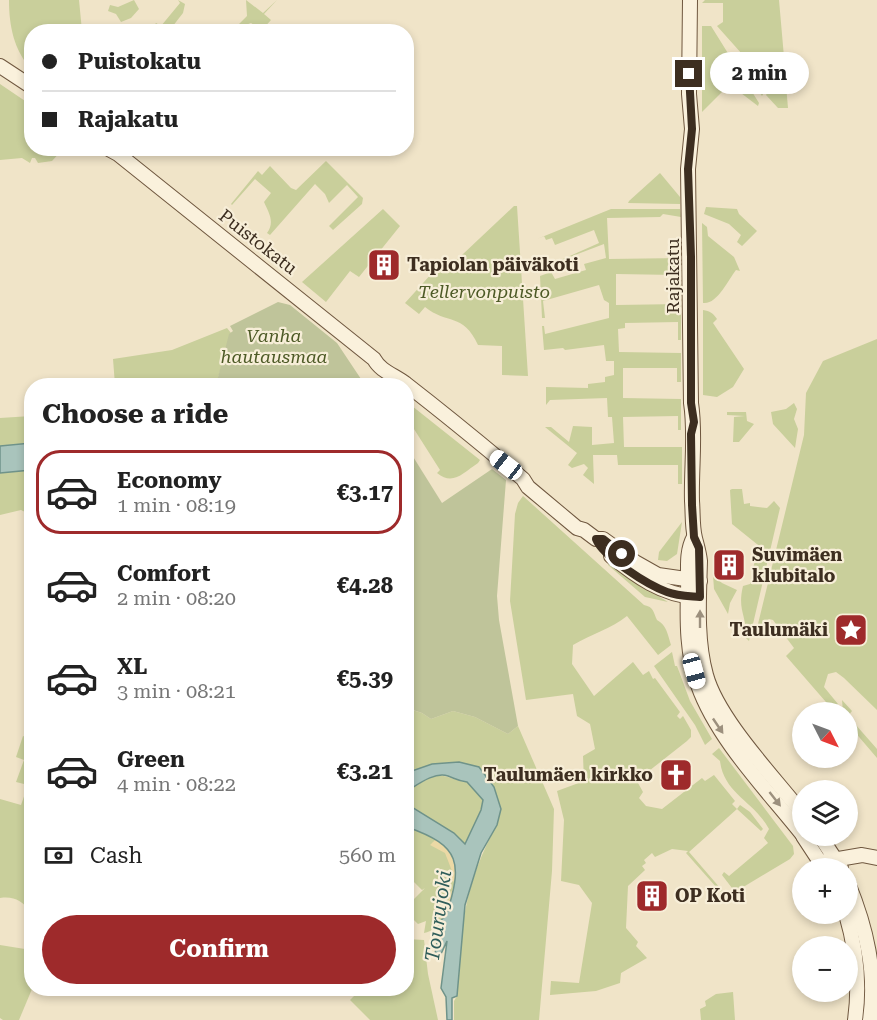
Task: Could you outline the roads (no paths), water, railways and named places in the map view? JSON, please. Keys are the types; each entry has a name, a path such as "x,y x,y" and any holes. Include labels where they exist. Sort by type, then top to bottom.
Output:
{"main road":[{"name":"Rajakatu","path":"690,0 689,94 683,129 688,150 691,403 694,422 691,434 694,537 688,547 694,580 694,597"},
{"path":"0,55 14,69 16,75"},
{"path":"0,66 24,81"},
{"name":"Puistokatu","path":"120,156 374,359 383,370 399,378"},
{"name":"Puistokatu","path":"414,390 523,479 536,483 581,523 584,530 596,539 599,546 633,573 668,592 694,597"},
{"name":"Puistokatu","path":"596,539 603,539 635,562 658,574 694,580"},
{"path":"694,597 705,672 716,700 728,719 792,800"},
{"path":"694,597 689,634 694,671 708,710 718,727 792,821"},
{"path":"858,858 869,854 877,858"},
{"path":"858,908 869,948 873,990 870,1020"},
{"path":"849,924 857,974 855,1020"}],"water":[{"path":"24,444 24,471 0,473 0,446"},
{"name":"Tourujoki","path":"459,762 479,767 494,787 501,809 497,825 481,853 465,905 457,996 452,998 452,1020 447,1020 446,997 441,988 447,941 440,956 435,954 439,930 435,933 441,920 446,916 455,882 455,870 448,850 438,841 414,830 414,808 454,833 465,844 481,810 483,800 467,782 443,775 426,779 414,787 414,770 432,764"}],"place":[{"name":"Tapiolan päiväkoti","path":"384,265"},
{"name":"Suvimäen klubitalo","path":"729,565"},
{"name":"Taulumäki","path":"851,630"},
{"name":"Taulumäen kirkko","path":"676,775"},
{"name":"OP Koti","path":"652,896"}],"park label":[{"name":"Tellervonpuisto","path":"484,292"},
{"name":"Vanha hautausmaa","path":"274,346"}]}
